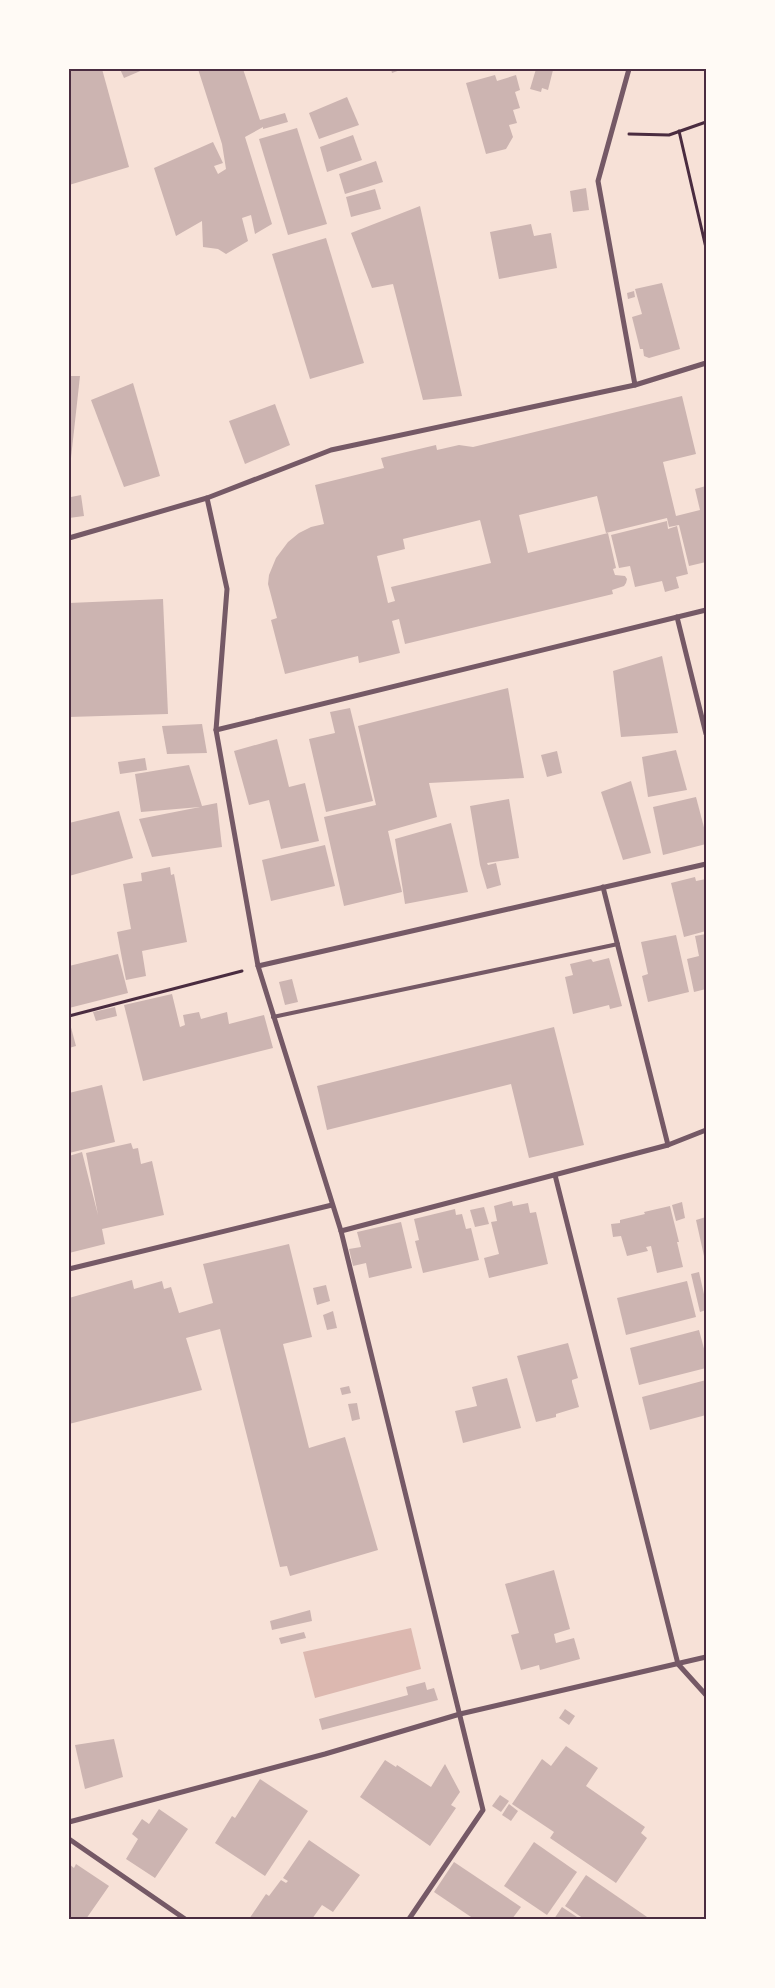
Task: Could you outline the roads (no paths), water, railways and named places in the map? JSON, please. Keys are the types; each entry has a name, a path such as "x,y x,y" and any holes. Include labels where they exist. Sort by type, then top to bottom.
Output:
{"street":[{"path":"629,69 598,181 635,385"},
{"path":"69,538 207,498 331,450 635,385 706,363"},
{"path":"207,498 227,589 216,730 258,966 341,1231 484,1810 409,1919"},
{"path":"216,730 706,610"},
{"path":"677,617 706,734"},
{"path":"258,966 706,864"},
{"path":"603,887 668,1145"},
{"path":"341,1231 668,1145 706,1130"},
{"path":"555,1174 678,1664 706,1695"},
{"path":"69,1270 332,1205"},
{"path":"69,1822 325,1754 460,1714 706,1657"},
{"path":"69,1839 185,1919"}],"lane":[{"path":"273,1017 618,944"}]}
